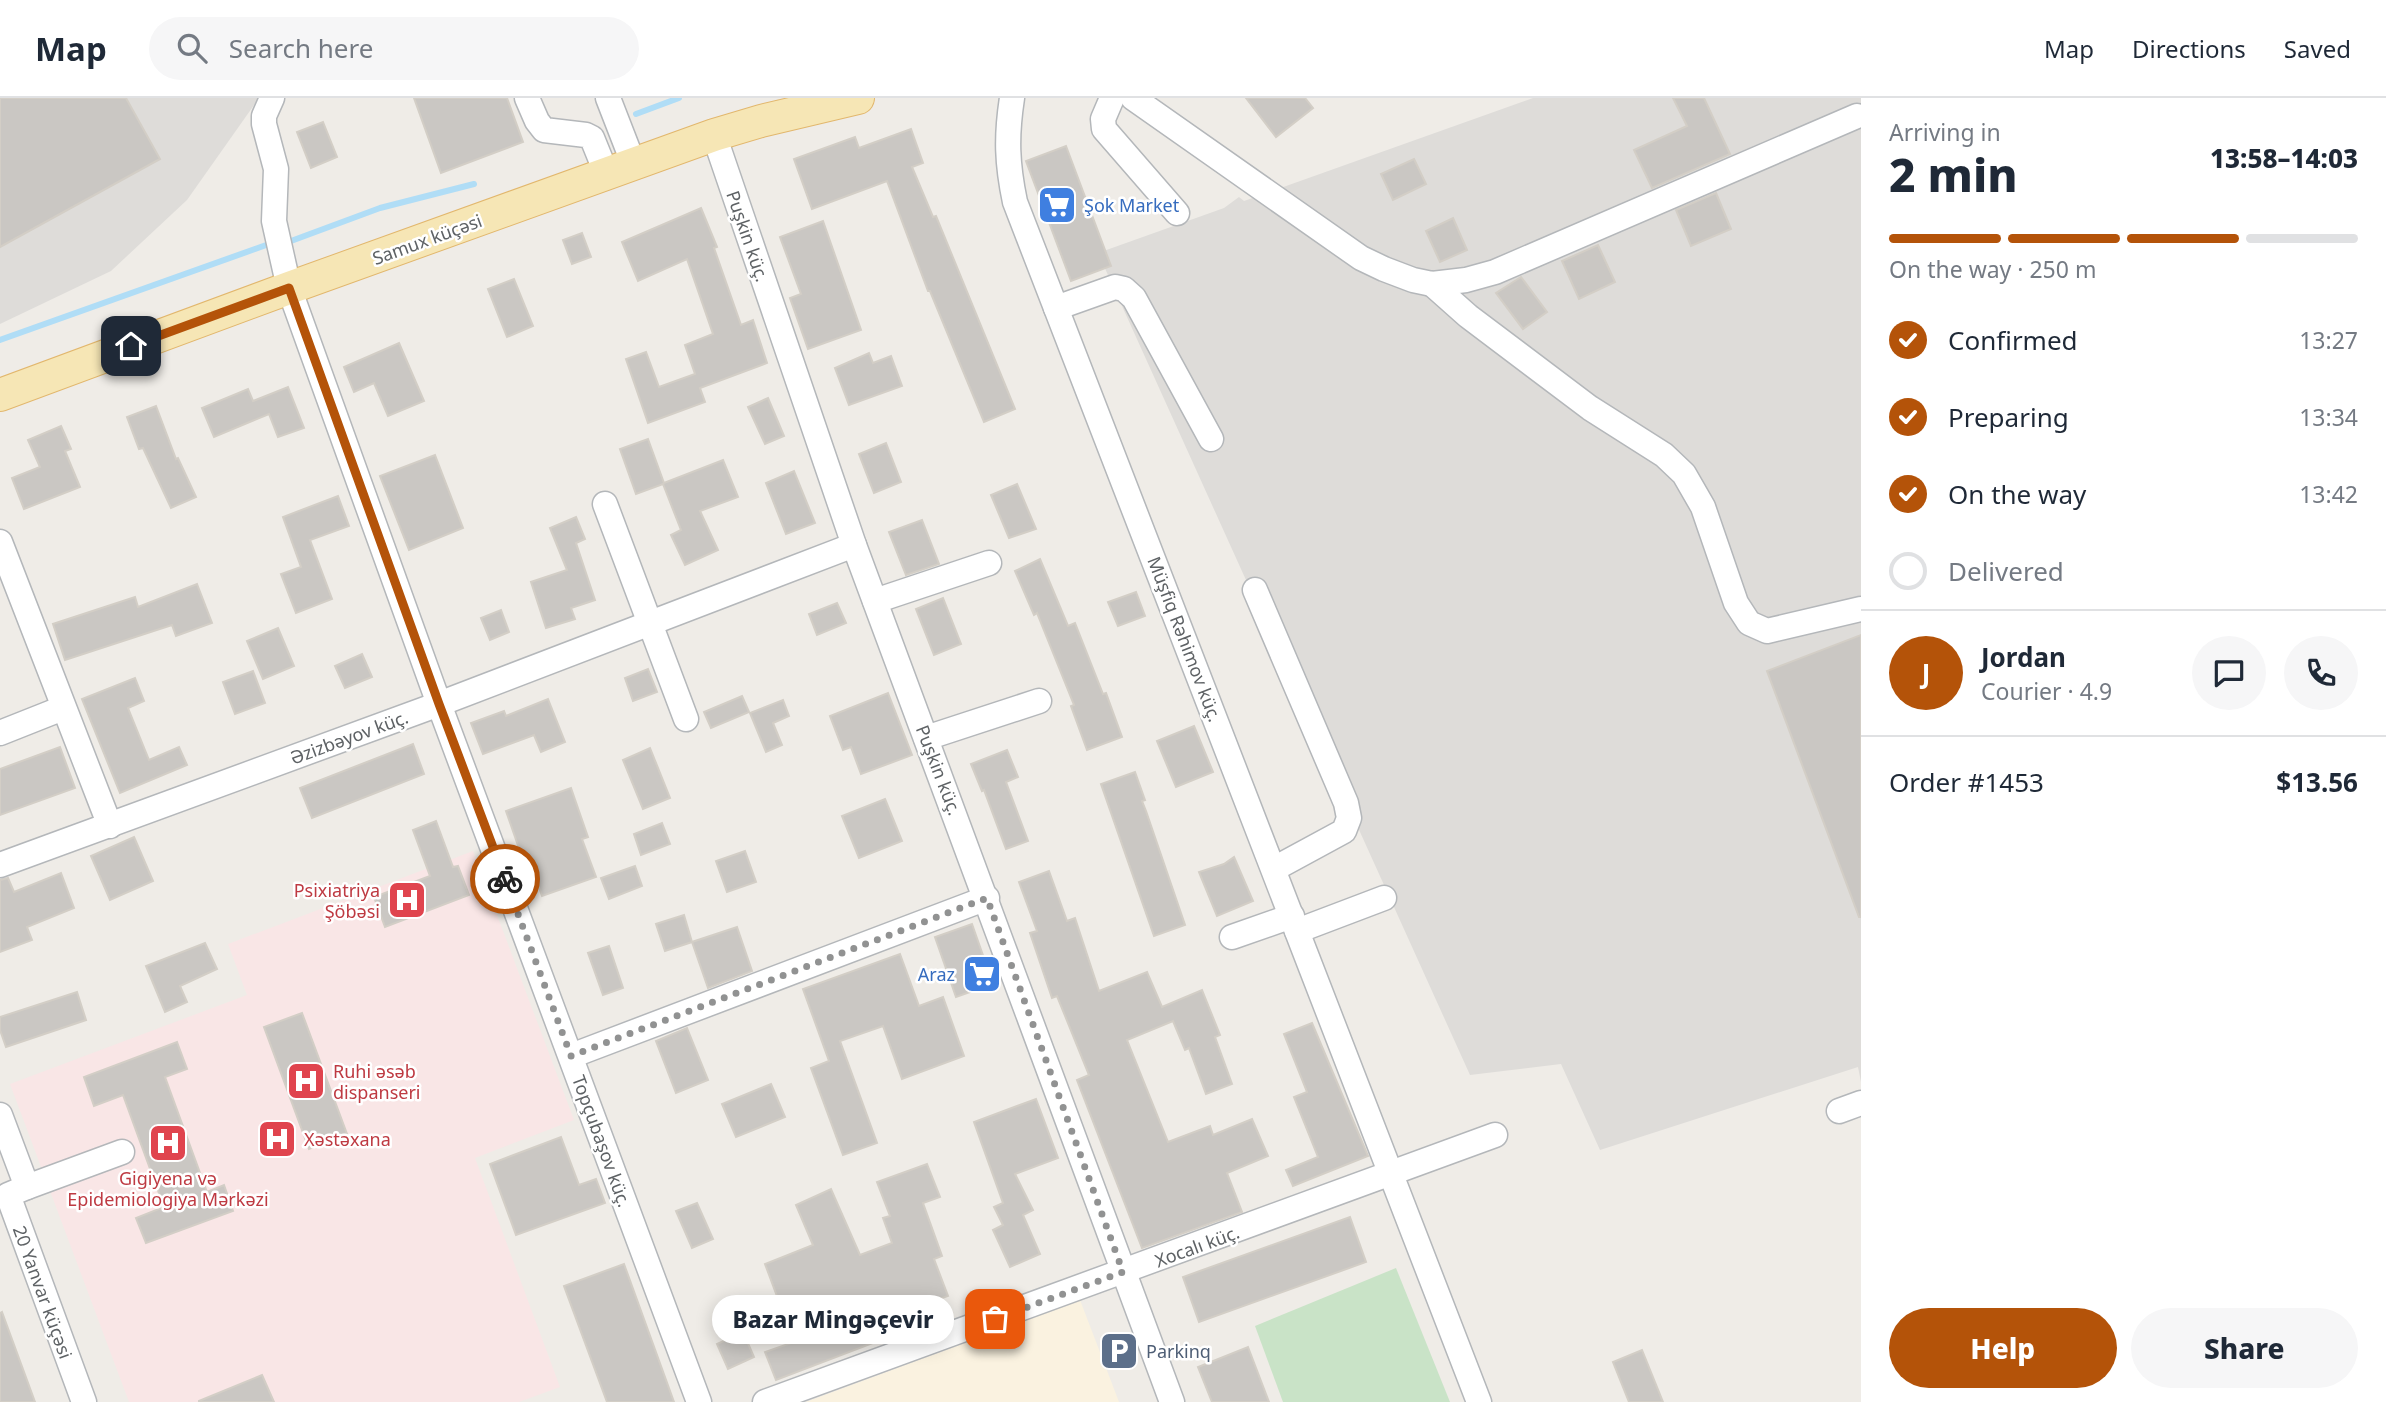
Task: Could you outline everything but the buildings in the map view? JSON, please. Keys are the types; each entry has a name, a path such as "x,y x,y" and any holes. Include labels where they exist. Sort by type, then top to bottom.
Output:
{"main road":[{"name":"Samux küçəsi","path":"0,395 714,135 858,98"}],"street":[{"name":"Topçubaşov küç.","path":"272,98 264,116 264,124 276,169 274,221 289,288 439,704 699,1402"},
{"path":"527,98 544,130 592,138 621,170"},
{"path":"608,98 621,170"},
{"name":"Müşfiq Rəhimov küç.","path":"1012,98 1007,132 1007,166 1013,190 1056,308 1479,1402"},
{"path":"1112,98 1103,119 1104,129 1177,214"},
{"path":"1133,98 1361,258 1404,277 1432,284 1466,280 1495,272 1857,117"},
{"name":"Puşkin küç.","path":"714,135 854,545 1172,1402"},
{"path":"1432,284 1479,325 1590,408 1664,455 1684,474 1703,507 1735,603 1749,623 1768,631 1861,609"},
{"path":"1056,308 1115,287 1124,289 1134,298 1211,439"},
{"path":"605,504 686,719"},
{"path":"0,542 110,825"},
{"name":"Əzizbəyov küç.","path":"0,865 439,704 854,545"},
{"path":"875,601 989,563"},
{"path":"1255,590 1346,803 1349,818 1344,831 1273,869"},
{"path":"926,738 1039,701"},
{"path":"0,733 63,708"},
{"path":"571,1056 987,898"},
{"path":"1232,937 1295,924 1384,898"},
{"name":"20 Yanvar küçəsi","path":"0,1115 12,1194 84,1402"},
{"name":"Xocalı küç.","path":"765,1402 1392,1175 1495,1135"},
{"path":"12,1194 122,1153"}],"shaded area":[{"path":"0,98 259,98 187,200 111,271 0,324"},
{"path":"1533,98 1861,98 1861,1082 1858,1067 1600,1150 1561,1064 1470,1075 1098,253 1224,208 1239,197 1244,201"},
{"name":"Xəstəxana","path":"473,851 574,1120 475,1158 560,1387 519,1402 129,1402 10,1084 247,995 228,944"},
{"path":"1080,1300 1119,1402 806,1402"}],"green space":[{"path":"1396,1268 1450,1402 1283,1402 1255,1326"}],"waterway":[{"path":"636,114 679,98"},
{"path":"291,241 380,208 474,184"},
{"path":"0,340 269,244"}],"way so far":[{"path":"505,879 571,1056 987,898 1123,1272 995,1319"}],"place":[{"name":"Şok Market","path":"1057,205"},
{"name":"Psixiatriya Şöbəsi","path":"407,900"},
{"name":"Araz","path":"982,974"},
{"name":"Ruhi əsəb dispanseri","path":"306,1081"},
{"name":"Xəstəxana","path":"277,1139"},
{"name":"Gigiyena və Epidemiologiya Mərkəzi","path":"168,1143"},
{"name":"Bazar Mingəçevir","path":"995,1319"},
{"name":"Parkinq","path":"1119,1351"}],"route":[{"path":"131,346 289,288 505,879"}]}
